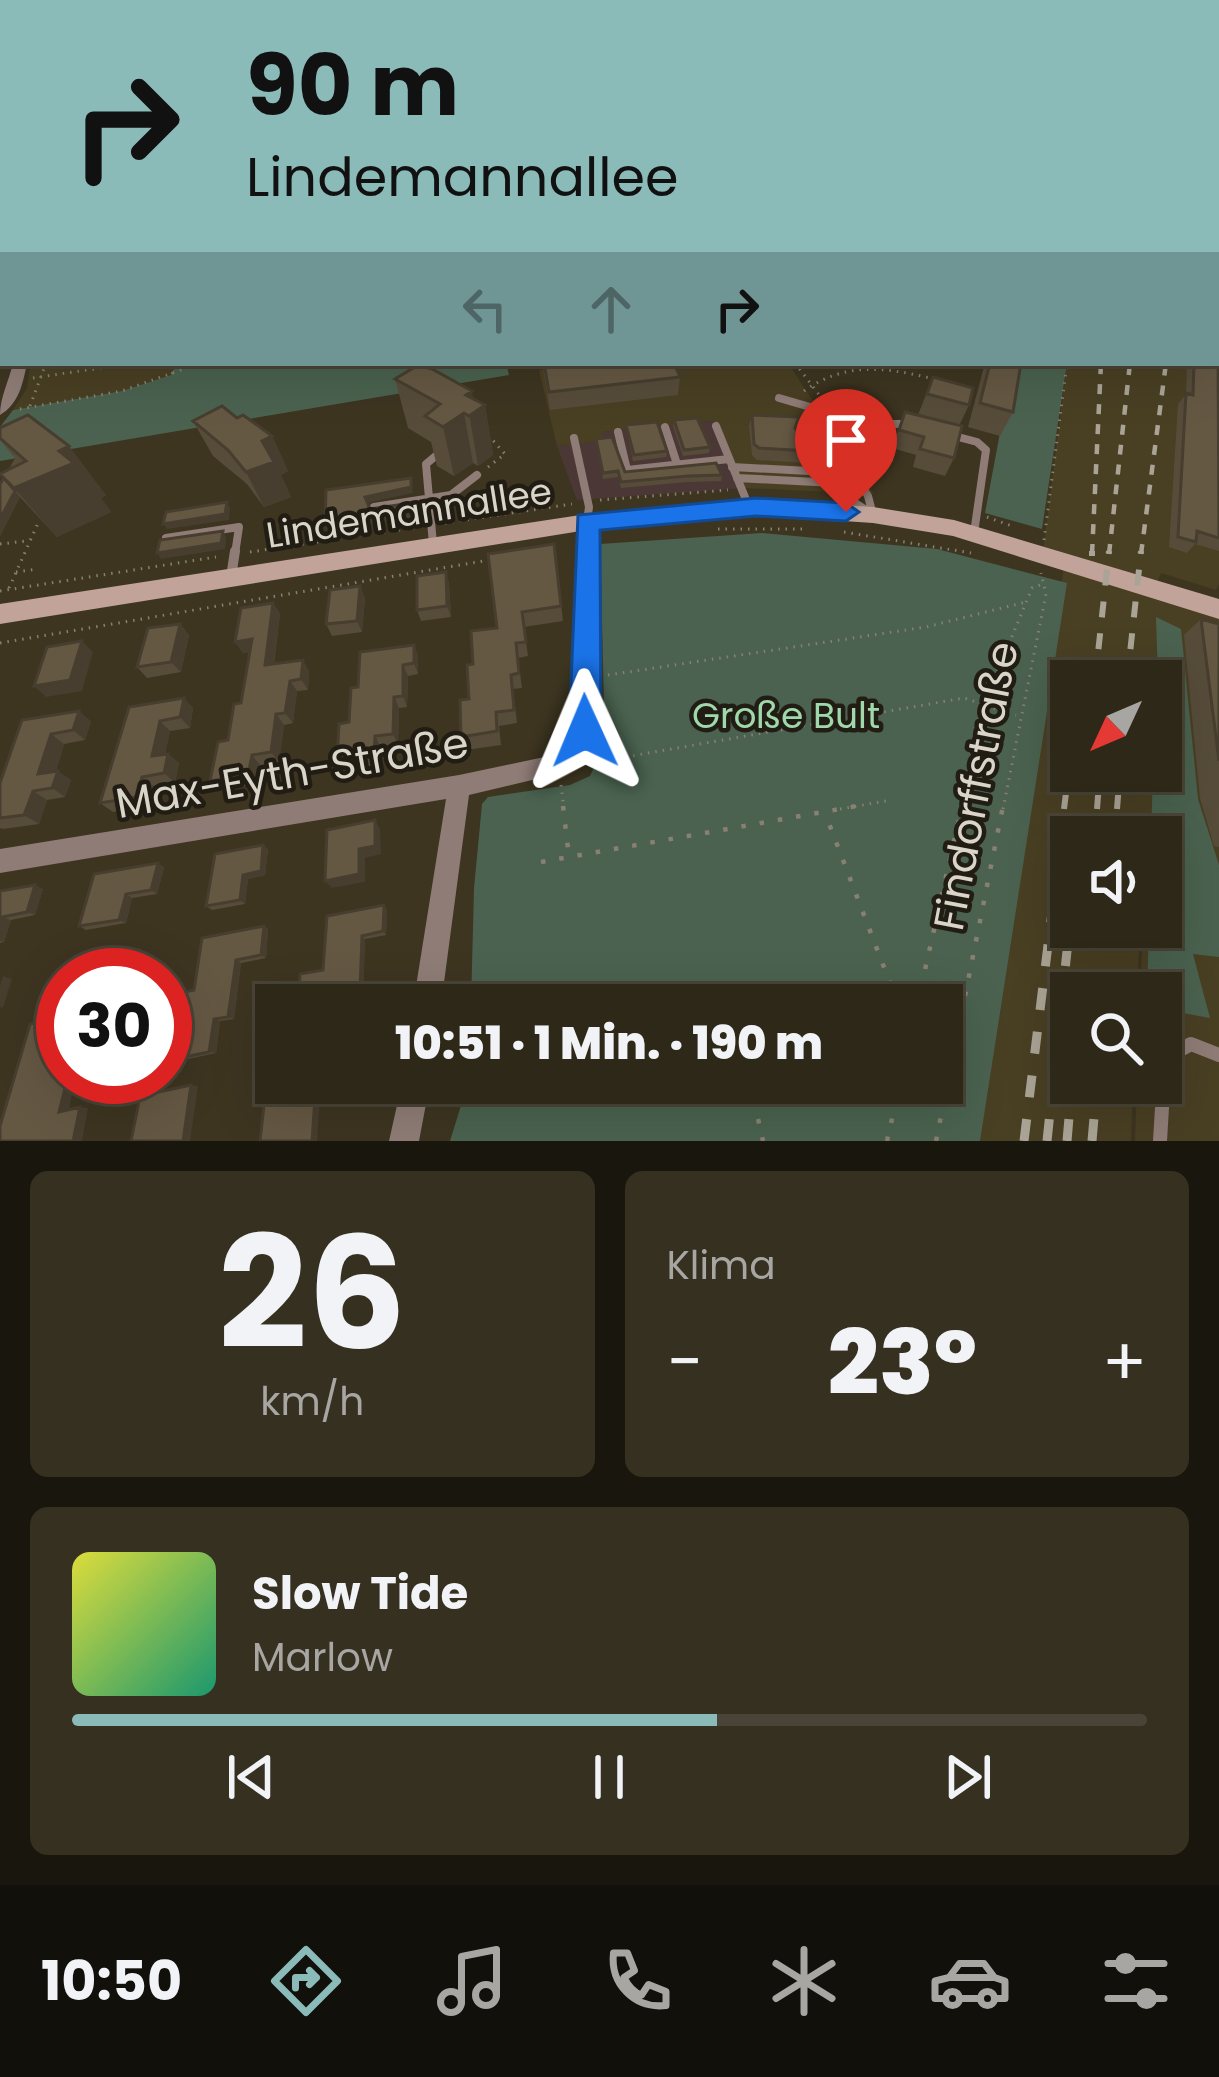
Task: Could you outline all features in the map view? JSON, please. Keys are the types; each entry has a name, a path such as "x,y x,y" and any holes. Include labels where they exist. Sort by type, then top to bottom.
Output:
{"street":[{"path":"6,410 20,370"},
{"name":"Lindemannallee","path":"4,602 231,577 587,522 749,507 873,515 1219,609"},
{"path":"567,760 585,731 587,522"},
{"name":"Max-Eyth-Straße","path":"0,861 459,786 567,760"},
{"path":"430,984 459,786"},
{"path":"404,1141 412,1104"}],"lane":[{"path":"778,398 810,407 818,415 873,515"},
{"path":"889,459 877,437 880,424 893,421 914,426"},
{"path":"716,426 749,507"},
{"path":"665,428 677,464"},
{"path":"935,431 977,442 986,450 976,544"},
{"path":"617,432 627,470 677,464 826,469 848,463"},
{"path":"574,438 589,507 587,522"},
{"path":"800,438 808,439 842,494 873,515"},
{"path":"434,544 426,464 438,454"},
{"path":"733,468 835,483"},
{"path":"374,507 452,495 477,475"},
{"path":"166,538 238,527 231,577"},
{"path":"1160,1141 1165,1058 1192,1044 1219,1055"}],"path":[{"path":"29,407 46,366"},
{"path":"20,370 44,378 116,366"},
{"path":"171,375 176,366"},
{"path":"6,410 122,391 193,366"},
{"path":"797,366 811,385 833,371 869,366"},
{"path":"880,366 944,382"},
{"name":"Findorffstraße","path":"936,1141 1046,595 1040,585 1067,366"},
{"path":"477,429 494,439 505,454 477,475"},
{"path":"4,602 35,524 47,517"},
{"path":"700,530 808,530"},
{"path":"829,530 976,544"},
{"path":"0,544 28,541"},
{"path":"0,643 504,558"},
{"path":"16,572 38,568"},
{"name":"Findorffstraße","path":"922,984 986,702 1032,588 1040,585"},
{"path":"584,678 926,627 1026,602"},
{"path":"568,857 567,760 614,759 964,698 1019,716"},
{"path":"541,862 886,801"},
{"path":"824,812 890,983 886,984"},
{"path":"754,1104 763,1141"},
{"path":"887,1141 895,1104"}],"shaded area":[{"path":"31,366 176,366 171,375 122,391 13,410 27,388"},
{"path":"790,366 874,494 744,488 714,421 603,432 605,441 557,446 539,370"},
{"path":"1067,366 1219,366 1219,584 1216,590 1161,573 1155,587 1219,609 1219,1141 1135,1141 1136,1104 1182,1104 1182,972 1141,972 1142,948 1182,948 1182,816 1050,816 1050,948 1139,948 1138,972 1050,972 1050,1104 1132,1104 1131,1141 974,1141 1065,560 1043,552"},
{"path":"714,421 744,488 577,500 557,446 604,441 602,432"}],"green space":[{"path":"176,366 507,366 509,375 0,461 0,427 13,410 122,391 171,375"},
{"path":"1012,366 1067,366 1042,529 985,513"},
{"name":"Große Bult","path":"762,533 937,549 1067,583 1055,660 1050,660 1050,692 980,1141 450,1141 461,1104 963,1104 963,984 472,984 482,804 488,797 570,785 590,776 605,743 600,544"},
{"path":"1156,617 1181,629 1198,799 1219,865 1219,957 1193,954 1210,1018 1182,1013 1182,972 1148,972 1148,948 1182,948 1182,816 1152,816 1152,792 1182,792 1182,660 1157,660"}],"building":[{"path":"416,366 432,369 472,391 466,395 485,405 443,427 425,416 440,404 395,379"},
{"path":"545,366 675,366 680,377 549,392"},
{"path":"989,366 1021,366 1013,412 980,403"},
{"path":"1194,366 1218,366 1219,538 1197,531 1196,542 1178,537 1186,393 1193,395"},
{"path":"933,377 973,388 969,405 927,394"},
{"path":"222,406 272,436 262,441 274,462 246,472 193,421"},
{"path":"905,412 962,426 954,458 920,449 924,437 899,430"},
{"path":"28,415 69,446 59,451 74,463 14,488 0,474 26,461 0,438 0,428"},
{"path":"752,415 799,417 795,428 811,451 759,448 754,444"},
{"path":"697,418 710,447 684,450 674,420"},
{"path":"657,422 667,451 634,455 626,425"},
{"path":"612,437 625,472 716,463 722,475 621,482 618,471 603,473 596,439"},
{"path":"4,478 15,491 0,519 0,484"},
{"path":"411,478 411,487 365,497 370,509 412,503 413,511 325,525 326,490"},
{"path":"227,502 225,514 163,524 166,512"},
{"path":"223,531 221,543 157,553 160,540"},
{"path":"554,544 561,606 522,612 526,642 516,643 519,673 511,675 514,710 496,712 497,731 461,737 460,700 469,699 467,665 473,664 471,631 497,628 488,554"},
{"path":"446,572 447,606 417,610 417,576"},
{"path":"360,586 357,621 326,624 330,590"},
{"path":"273,603 265,665 303,660 301,679 290,681 285,713 276,714 271,752 252,755 248,775 210,781 218,742 228,740 234,704 241,703 252,639 235,642 241,608"},
{"path":"1201,619 1219,624 1219,761"},
{"path":"180,624 171,662 137,667 148,628"},
{"path":"82,641 70,680 34,686 47,647"},
{"path":"414,645 414,663 403,665 403,696 394,697 393,734 375,736 374,756 337,762 339,724 349,722 360,652"},
{"path":"184,698 180,717 160,721 152,756 168,754 164,773 142,777 137,797 100,803 129,707"},
{"path":"79,711 73,730 51,734 38,774 58,771 52,788 33,791 24,815 0,818 0,783 22,720"},
{"path":"375,820 375,846 359,849 359,874 325,881 327,830"},
{"path":"263,845 261,871 243,875 240,900 206,906 215,854"},
{"path":"158,863 151,890 126,894 119,920 79,926 94,874"},
{"path":"35,885 27,912 2,917 0,924 0,891"},
{"path":"384,905 383,931 362,936 360,984 299,984 300,974 323,970 327,916"},
{"path":"264,926 261,955 236,960 228,1017 214,1019 209,1052 192,1055 192,990 202,938"},
{"path":"36,1023 36,1104 61,1104 59,1112 80,1107 73,1141 0,1141 0,1126 30,1024"},
{"path":"138,1104 188,1104 183,1141 131,1141"},
{"path":"264,1104 315,1104 312,1141 260,1141"}],"railway":[{"path":"1092,554 1101,366"},
{"path":"1109,554 1130,366"},
{"path":"1141,554 1166,366"},
{"path":"1097,660 1109,551"},
{"path":"1129,660 1141,551"},
{"path":"1064,809 1066,792"},
{"path":"1097,809 1098,792"},
{"path":"1117,809 1118,792"},
{"path":"1024,1141 1065,806"},
{"path":"1096,816 1097,806"},
{"path":"1116,816 1117,806"},
{"path":"1047,1141 1067,948"},
{"path":"1105,972 1106,948"},
{"path":"1067,1141 1070,1104"},
{"path":"1092,1141 1095,1104"}],"route":[{"path":"585,731 583,544 587,522 700,509 846,512"}]}
